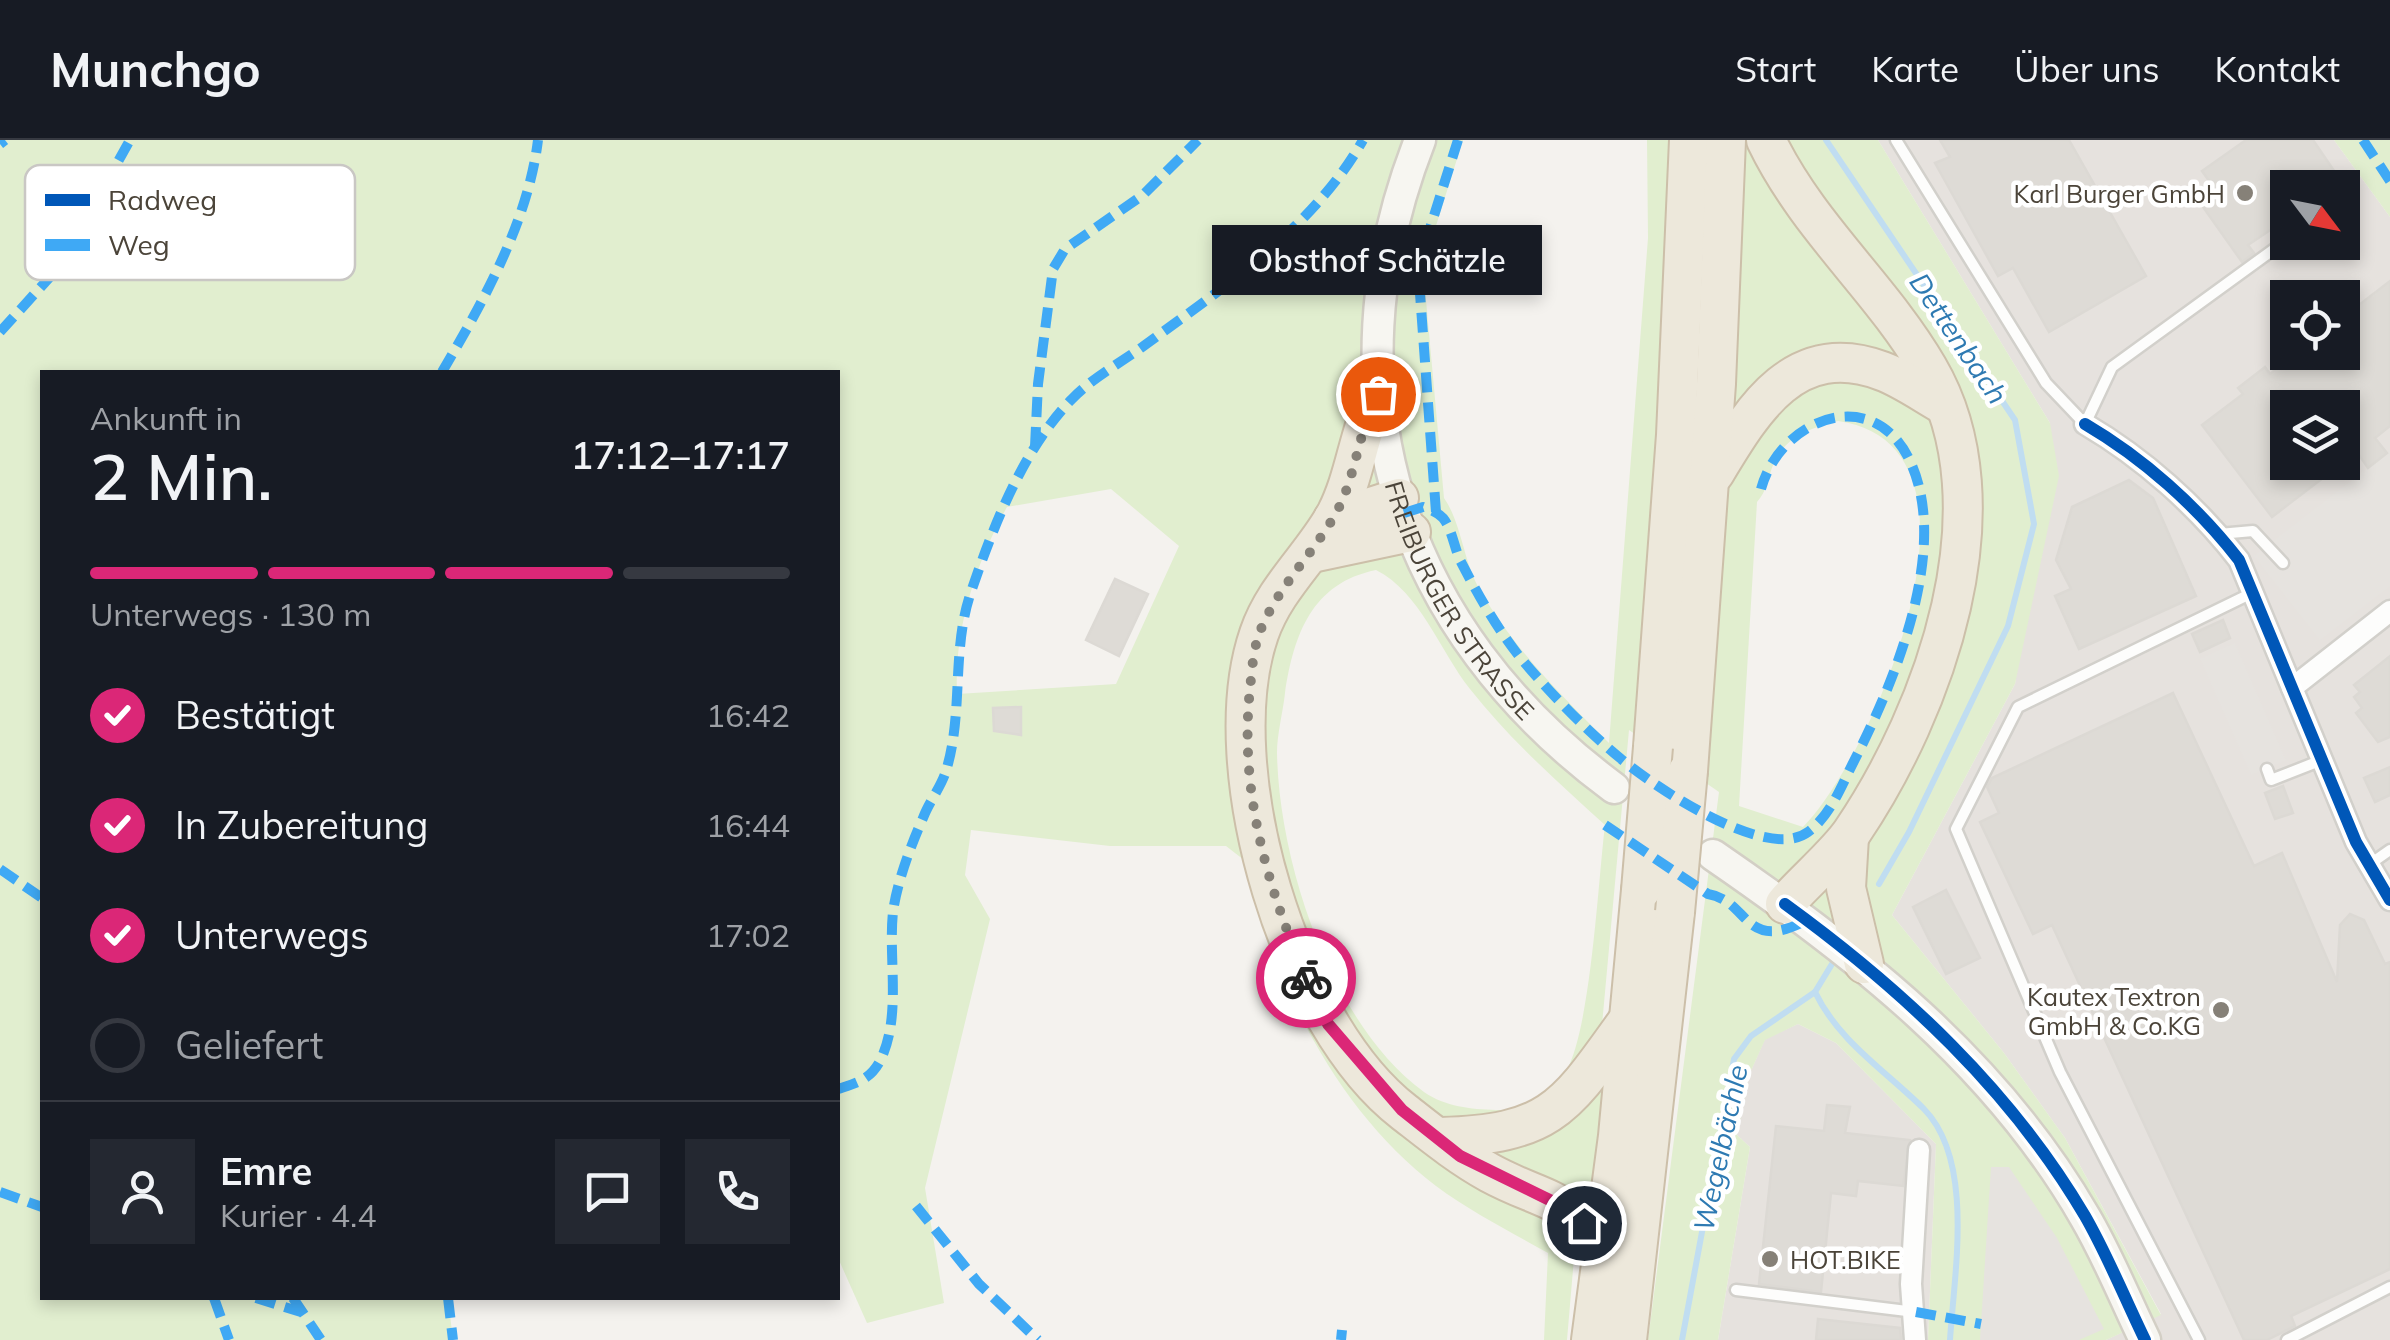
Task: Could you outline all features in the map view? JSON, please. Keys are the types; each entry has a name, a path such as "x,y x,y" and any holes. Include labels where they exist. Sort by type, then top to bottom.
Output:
{"highway":[{"path":"1591,1340 1628,1021 1653,747 1676,435 1689,140"},
{"path":"1626,1340 1688,771 1710,480 1726,140"},
{"path":"1766,140 1796,195 1830,243 1909,337 1944,405 1958,454 1962,499 1954,594 1913,713 1848,851 1796,912"},
{"path":"1710,480 1752,409 1784,382 1803,372 1860,365 1898,378 1944,405"},
{"path":"1378,394 1363,422 1352,482 1312,553 1276,597 1258,634 1248,772 1266,867 1290,940 1328,1024 1402,1110 1441,1137 1460,1156 1574,1212 1591,1236 1602,1262"},
{"path":"1333,519 1405,515"},
{"path":"1312,553 1405,515"},
{"path":"1848,851 1846,888 1864,964"},
{"path":"1441,1137 1494,1134 1540,1121 1577,1090 1628,1021"}],"main road":[{"name":"FREIBURGER STRASSE","path":"1420,140 1400,192 1381,272 1378,394 1405,515 1443,600 1498,684 1545,733 1614,788"},
{"path":"1713,855 1864,964 1953,1046 2038,1148 2084,1215 2145,1340"}],"street":[{"path":"2085,424 2128,448 2219,534 2239,560 2322,760 2369,864 2390,900"},
{"path":"2292,688 2390,611"},
{"path":"1915,1340 1911,1284 1919,1150"}],"lane":[{"path":"1896,140 2046,383 2085,424 2112,367 2270,252"},
{"path":"2219,534 2253,530 2283,564"},
{"path":"2200,1340 2060,1072 1956,829 2018,707 2252,592"},
{"path":"2266,769 2271,780 2322,760"},
{"path":"2369,864 2390,850"},
{"path":"2287,1340 2390,1287"},
{"path":"1736,1290 1916,1312"}],"shaded area":[{"path":"1878,140 2334,140 2356,170 2270,170 2270,260 2360,260 2360,176 2390,217 2390,1340 2106,1340 2161,1314 2065,1138 2004,1053 1892,915 2015,684 2050,423"},
{"path":"2390,451 2390,586 2320,640 2254,556 2352,480 2360,480 2360,474"},
{"path":"2235,643 2286,760 2251,775 2200,659"},
{"path":"1798,1024 1836,1043 1936,1144 1928,1340 1718,1340 1750,1147 1737,1135 1749,1075 1765,1039"},
{"path":"1991,1167 2009,1167 2057,1238 2104,1329 2079,1340 1980,1340"}],"green space":[{"path":"0,140 1463,140 1423,267 1444,498 1455,519 1474,579 1493,611 1540,671 1609,743 1648,238 1647,140 1878,140 2050,423 2059,476 2015,684 1892,915 2004,1053 2065,1138 2161,1315 2106,1340 1928,1340 1936,1144 1836,1043 1798,1024 1765,1040 1749,1075 1737,1135 1750,1147 1718,1340 1648,1340 1719,792 1629,730 1601,1036 1606,1077 1592,1209 1575,1246 1567,1340 1544,1340 1548,1253 1436,1186 1369,1122 1341,1084 1294,1001 1262,912 1253,867 1226,846 1110,846 971,830 965,875 990,919 925,1188 944,1303 867,1323 840,1262 840,370 40,370 40,1300 448,1300 453,1340 0,1340","holes":["1838,421 1888,442 1914,484 1920,541 1910,606 1890,673 1862,737 1832,790 1803,827 1739,806 1757,502 1784,447 1808,431","1111,489 1179,546 1116,684 957,694 959,645 969,597 1007,507","1376,570 1417,607 1459,674 1501,726 1605,825 1587,989 1575,1051 1554,1088 1516,1108 1477,1109 1441,1101 1424,1092 1391,1063 1362,1026 1338,985 1300,891 1280,797 1277,746 1294,651 1321,599 1336,586","1021,707 1021,735 994,731 993,709"]},
{"path":"2334,140 2390,140 2390,217 2360,176 2360,170 2356,170"}],"building":[{"path":"1940,140 2069,140 2146,276 2049,332 2013,268 1998,276 1935,163 1950,157"},
{"path":"2246,140 2313,140 2333,170 2270,170 2270,230 2248,245 2254,253 2242,262 2196,197 2212,185 2202,171"},
{"path":"2390,281 2390,426 2375,438 2387,453 2368,468 2360,456 2360,390 2270,390 2270,480 2320,480 2272,517 2202,425 2243,394 2238,388 2265,367 2270,374 2275,370 2360,370 2360,304"},
{"path":"2129,480 2153,498 2196,596 2079,649 2055,596 2071,589 2056,560 2072,507"},
{"path":"1115,579 1148,594 1119,656 1086,640"},
{"path":"2223,620 2230,638 2200,652 2192,634"},
{"path":"2390,656 2390,737 2378,742 2356,713 2362,708 2354,697 2360,692 2354,685"},
{"name":"Kautex Textron GmbH & Co.KG","path":"2173,693 2254,866 2282,853 2337,982 2340,925 2350,914 2364,920 2385,964 2390,962 2390,1269 2291,1316 2295,1326 2267,1340 2244,1340 2052,925 2033,934 1980,822 1999,813 1987,787 1992,778"},
{"path":"1021,707 1021,735 994,731 993,708"},
{"path":"2390,767 2390,795 2375,802 2364,778"},
{"path":"2283,786 2293,813 2275,819 2265,793"},
{"path":"1946,890 1980,958 1946,974 1913,907"},
{"path":"1827,1105 1850,1107 1845,1133 1910,1140 1903,1186 1858,1181 1856,1196 1831,1193 1821,1292 1759,1284 1776,1126 1824,1131"},
{"path":"1818,1319 1900,1328 1901,1340 1816,1340"}],"waterway":[{"name":"Dettenbach","path":"1826,140 2015,420 2034,524 2008,626 1909,832 1879,884"},
{"name":"Dettenbach","path":"1815,992 1832,964"},
{"path":"1815,992 1850,1041 1924,1109 1940,1131 1950,1158 1958,1219 1950,1340"},
{"name":"Wegelbächle","path":"1682,1340 1734,1059 1751,1036 1815,992"}],"marked path":[{"path":"0,144 5,140"},
{"path":"116,165 130,140"},
{"path":"443,370 488,289 514,231 533,171 538,140"},
{"path":"1035,447 1038,384 1053,269 1065,249 1143,195 1198,140"},
{"path":"840,1088 872,1073 887,1044 892,1007 893,912 898,888 918,829 946,771 955,726 961,636 971,592 989,541 1024,465 1054,419 1080,391 1236,278 1293,228 1343,171 1363,140"},
{"path":"1436,512 1418,266 1458,140"},
{"path":"2363,140 2390,181"},
{"path":"1244,269 1266,290 1289,282"},
{"path":"0,332 47,280"},
{"path":"1404,513 1423,507 1443,518 1466,572 1511,645 1567,709 1620,758 1711,817 1739,830 1790,839 1808,832 1829,809 1869,731 1900,655 1921,574 1921,496 1910,461 1894,437 1874,422 1852,417 1829,419 1787,444 1771,464 1761,489"},
{"path":"1605,825 1708,894 1722,899 1759,929 1786,929 1807,920"},
{"path":"0,869 40,897"},
{"path":"0,1192 40,1206"},
{"path":"916,1206 979,1284 1038,1340"},
{"path":"215,1300 229,1340"},
{"path":"262,1300 301,1312"},
{"path":"294,1300 321,1340"},
{"path":"448,1300 453,1340"},
{"path":"1916,1312 1981,1324"},
{"path":"1341,1340 1342,1330"}],"cycle path":[{"path":"2085,424 2168,484 2239,560 2356,842 2390,900"},
{"path":"1785,904 1912,1007 1988,1084 2023,1126 2085,1216 2145,1340"}],"way so far":[{"path":"1306,978 1274,898 1256,821 1248,772 1253,663 1258,634 1276,597 1312,553 1352,482 1363,422 1378,394"}],"place":[{"name":"Karl Burger GmbH","path":"2245,193"},
{"name":"Obsthof Schätzle","path":"1378,394"},
{"name":"Kautex Textron GmbH & Co.KG","path":"2221,1010"},
{"name":"HOT.BIKE","path":"1770,1259"}],"route":[{"path":"1306,978 1328,1024 1346,1050 1402,1110 1441,1137 1460,1156 1574,1212 1584,1223"}]}
